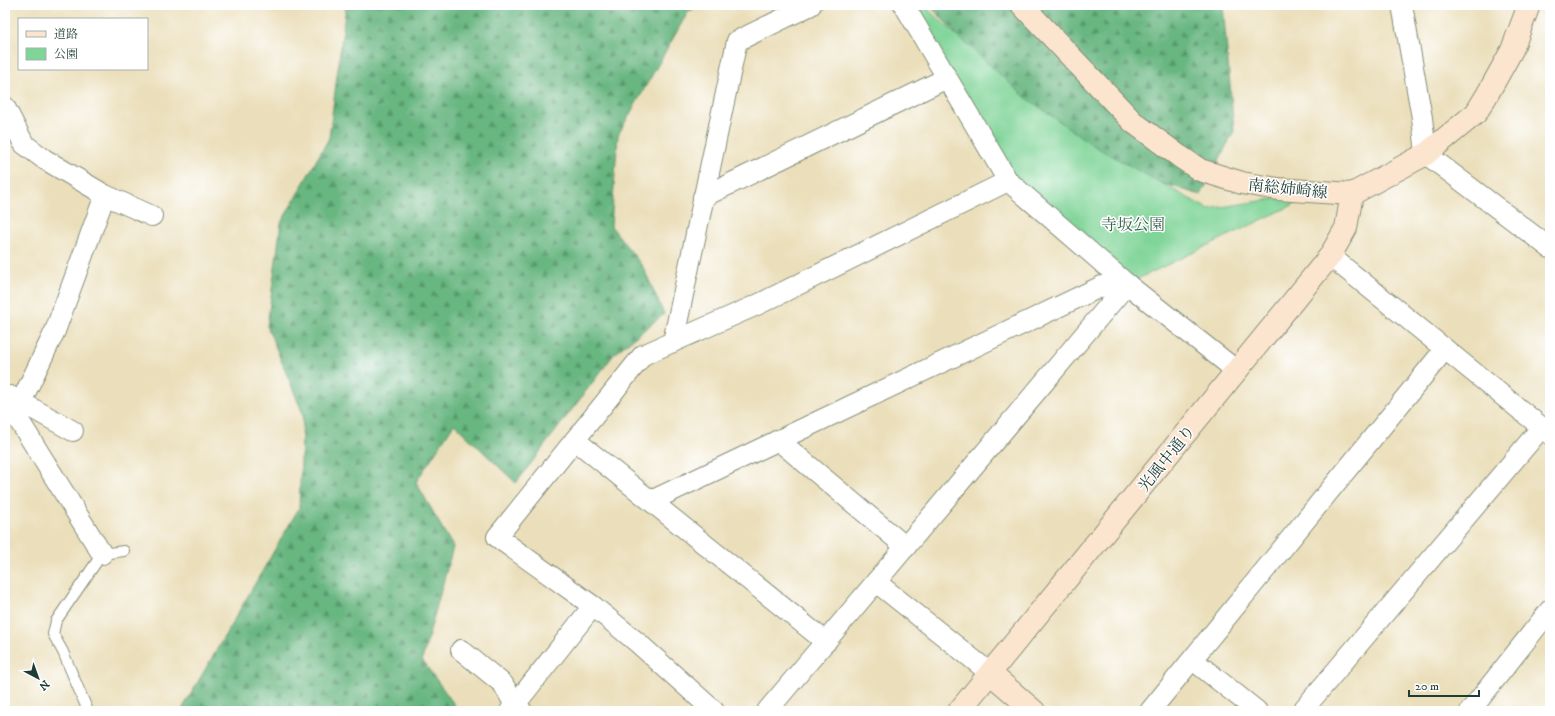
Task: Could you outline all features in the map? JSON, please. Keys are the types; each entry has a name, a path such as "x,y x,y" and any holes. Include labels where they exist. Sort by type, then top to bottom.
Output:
{"street":[{"path":"673,342 737,41 811,5"},
{"path":"904,5 1008,181 1127,284 1237,370"},
{"name":"南総姉崎線","path":"1022,5 1133,122 1200,170 1242,183 1278,189 1352,194 1426,154 1476,113 1512,50 1530,5"},
{"path":"1402,5 1422,118 1426,154 1550,248"},
{"path":"704,197 947,78"},
{"path":"5,107 24,144 44,159 105,195 152,216"},
{"path":"714,711 638,643 593,606 497,537 643,355 759,304 1008,181"},
{"name":"光風中通り","path":"959,711 1330,256 1346,228 1352,194"},
{"path":"10,397 55,331 105,195"},
{"path":"1302,711 1546,431 1330,256"},
{"path":"651,501 1102,286 1127,284"},
{"path":"767,711 1127,284"},
{"path":"1150,711 1193,660 1444,349"},
{"path":"10,397 73,431"},
{"path":"10,397 102,554"},
{"path":"575,440 826,642"},
{"path":"778,440 906,547"},
{"path":"876,582 990,673 1034,711"},
{"path":"461,650 503,684 515,709 593,606"},
{"path":"1470,711 1550,610"},
{"path":"1193,660 1258,711"}],"lane":[{"path":"88,711 63,652 53,634 56,621 102,554 124,551"}],"green space":[{"path":"346,5 701,5 688,12 618,135 611,226 643,267 664,314 615,353 516,483 454,424 416,482 453,547 422,660 459,711 181,711 299,508 303,414 267,326 281,223 329,138"},
{"name":"寺坂公園","path":"904,5 923,5 1024,96 1094,146 1208,209 1320,192 1127,284 1008,181"},
{"path":"929,5 1223,5 1234,131 1201,195 1071,156"}]}
